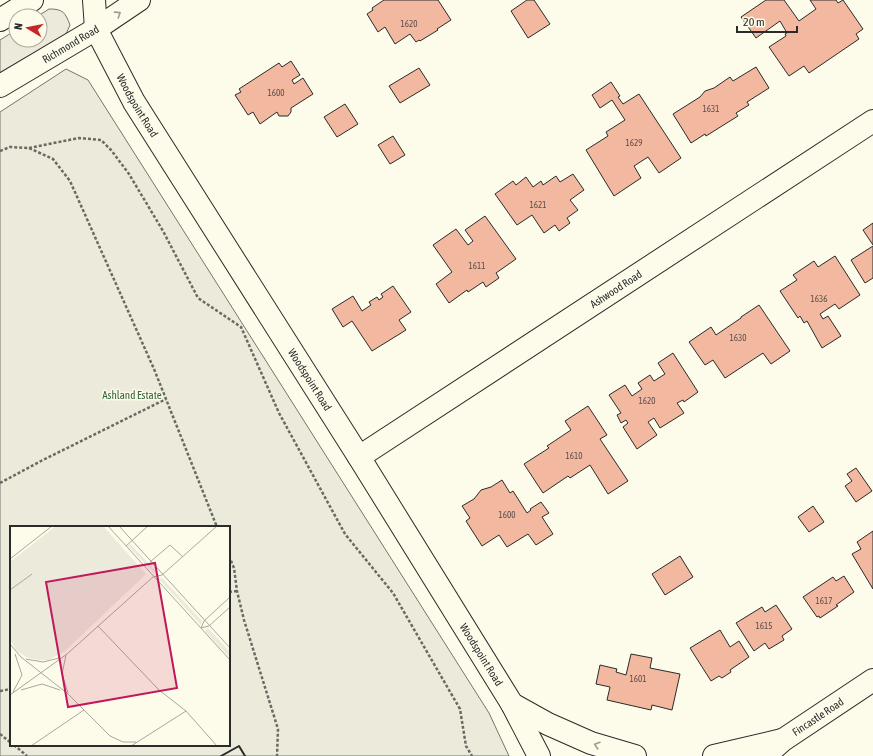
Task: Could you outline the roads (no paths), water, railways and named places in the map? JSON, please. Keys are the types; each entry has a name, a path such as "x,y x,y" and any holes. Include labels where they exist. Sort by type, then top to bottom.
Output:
{"street":[{"path":"0,20 32,0"},
{"name":"Woodspoint Road","path":"94,0 96,29 134,102 359,457 512,704 539,756"},
{"name":"Richmond Road","path":"0,86 96,29 139,0"},
{"name":"Ashwood Road","path":"359,457 873,121"},
{"name":"Fincastle Road","path":"765,756 873,680"},
{"path":"512,704 527,756"},
{"path":"512,704 548,724 590,743 635,756"},
{"path":"714,756 777,748"}],"park label":[{"name":"Ashland Estate","path":"132,395"}]}
